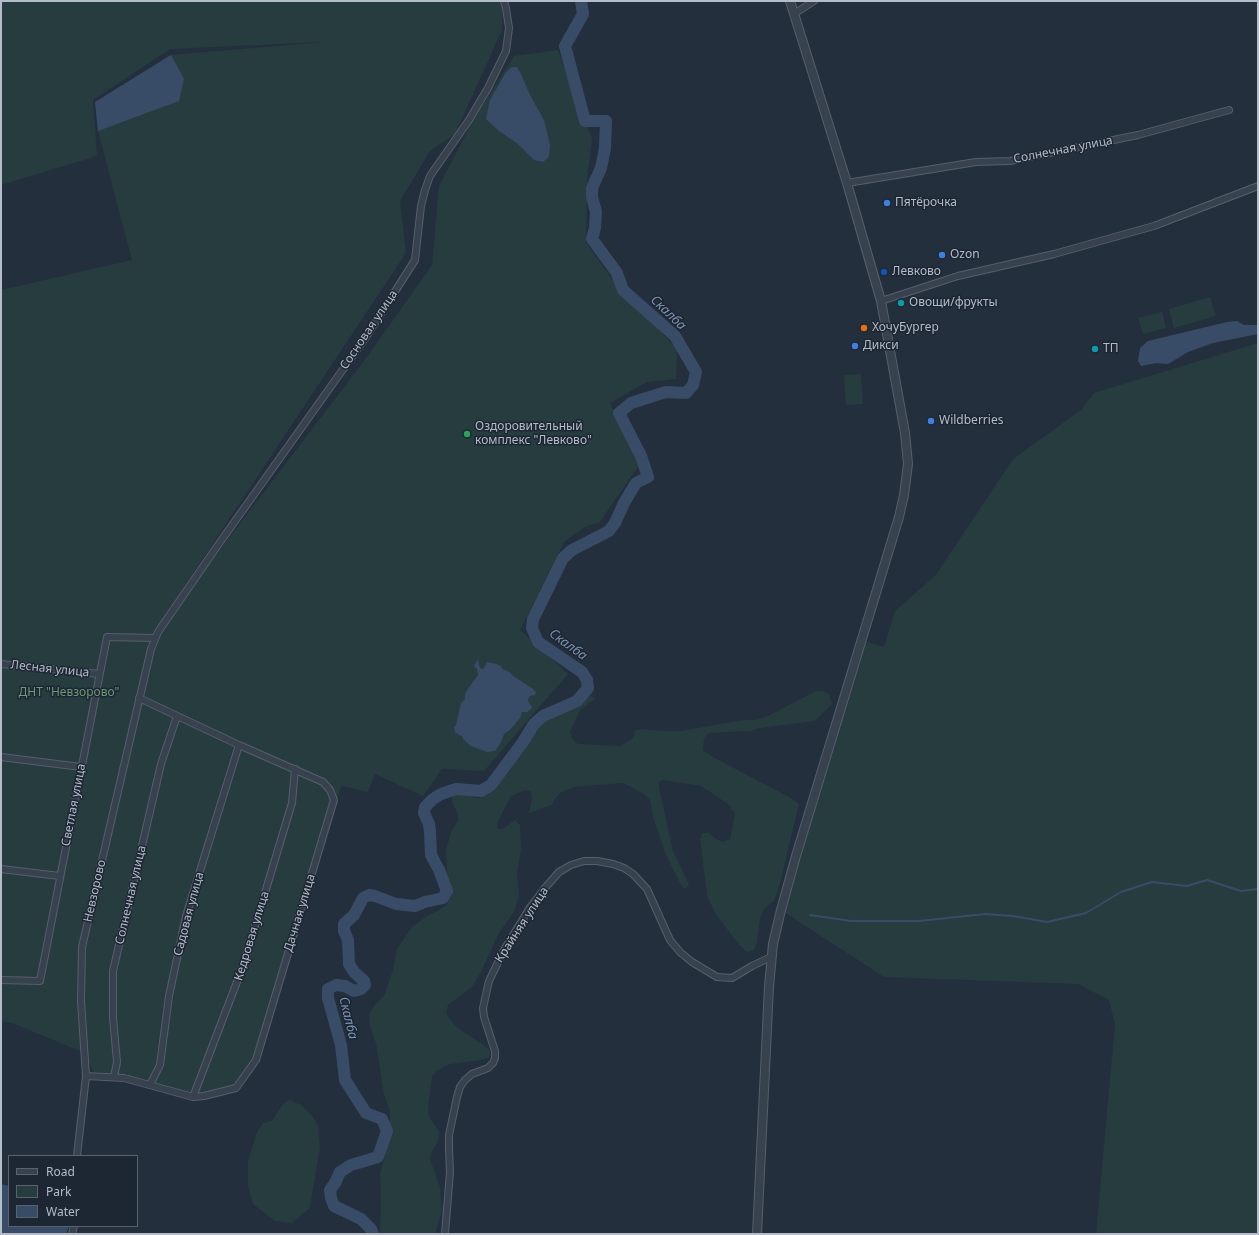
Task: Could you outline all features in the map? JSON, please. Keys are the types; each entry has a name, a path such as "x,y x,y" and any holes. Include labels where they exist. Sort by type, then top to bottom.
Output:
{"street":[{"name":"Сосновая улица","path":"158,632 222,539 366,337 415,260 421,206 430,176 469,120 488,88 506,51 509,28 504,1"},
{"path":"757,1234 771,957 781,910 796,856 899,517 904,495 908,464 905,433 881,301 847,183 790,1"},
{"path":"794,14 814,1"},
{"name":"Солнечная улица","path":"847,183 976,162 1010,161 1138,135 1229,110"},
{"path":"881,301 958,276 1054,254 1154,226 1258,186"},
{"name":"Невзорово","path":"77,1155 86,1076 81,1001 82,947 139,698 151,649 158,632"},
{"name":"Светлая улица","path":"1,980 40,981 107,637 155,638"},
{"name":"Лесная улица","path":"1,664 99,674"},
{"name":"Дачная улица","path":"86,1076 124,1078 193,1098 236,1088 256,1060 334,800 330,790 323,782 239,745 139,698"},
{"name":"Солнечная улица","path":"114,1077 117,1062 113,1018 113,971 161,764 177,716"},
{"name":"Садовая улица","path":"150,1085 160,1065 169,996 186,916 239,745"},
{"path":"1,757 82,768"},
{"name":"Кедровая улица","path":"193,1098 244,966 292,803 295,770"},
{"name":"Крайняя улица","path":"444,1234 450,1172 449,1135 457,1097 460,1087 465,1080 472,1074 488,1068 493,1063 495,1058 495,1051 483,1008 489,981 504,950 529,909 559,872 571,865 584,861 597,861 624,868 633,874 647,889 667,935 680,952 692,962 717,977 732,978 771,957"},
{"path":"1,869 60,876"}],"green space":[{"name":"ДНТ \"Невзорово\"","path":"1,1 503,2 502,30 455,134 430,151 400,201 406,253 152,635 154,636 367,357 432,265 439,186 474,119 514,56 558,50 592,138 587,180 586,243 612,279 677,349 676,379 647,382 610,403 640,464 599,523 586,526 564,542 520,630 568,674 484,771 442,769 423,796 375,774 368,792 341,786 259,1056 231,1090 204,1099 177,1097 131,1077 94,1073 85,1053 12,1023 1,1021 1,290 132,260 98,131 95,102 171,55 324,42 170,49 93,100 97,156 1,185"},
{"path":"1210,297 1216,316 1174,328 1169,309"},
{"path":"1162,312 1166,328 1143,334 1138,318"},
{"path":"1258,343 1258,1234 1096,1234 1115,1024 1109,1000 1078,984 884,977 781,910 861,640 884,647 895,611 935,576 1013,459 1081,410 1094,393"},
{"path":"861,374 863,404 846,405 844,375"},
{"path":"816,691 822,691 829,694 832,704 814,721 760,728 750,731 709,733 704,738 703,750 711,756 791,798 799,804 781,880 774,901 764,909 760,918 757,943 754,950 747,952 737,942 715,913 707,896 700,840 702,833 709,833 722,842 730,839 735,813 728,804 701,786 663,780 659,782 673,851 689,885 685,889 681,885 666,855 653,817 650,800 644,794 623,783 574,787 560,793 552,805 529,813 532,798 531,792 526,790 511,796 498,821 497,828 501,830 515,820 520,825 521,850 517,873 519,896 514,912 499,933 480,974 472,987 448,1005 446,1014 456,1027 485,1046 490,1051 489,1058 450,1064 436,1071 432,1076 428,1106 429,1117 439,1131 438,1141 431,1153 430,1159 440,1187 442,1211 435,1234 380,1234 380,1173 390,1139 390,1111 384,1094 376,1043 370,1026 369,1014 385,994 393,970 397,949 412,927 427,916 446,906 452,895 447,874 446,851 451,832 458,821 458,813 454,807 451,796 454,793 479,798 485,796 495,787 514,763 540,725 551,716 564,713 590,696 596,698 580,710 570,732 572,739 578,744 620,746 633,738 635,731 640,729 681,731 766,717"},
{"path":"290,1100 301,1105 311,1114 318,1126 320,1147 310,1207 292,1223 275,1221 253,1204 248,1186 248,1161 257,1132 263,1123 272,1121 283,1104"}],"water":[{"path":"171,55 184,79 179,101 98,131 95,102"},
{"path":"512,67 517,67 544,120 550,145 549,157 543,162 534,160 518,144 499,131 486,119 490,100 506,72"},
{"path":"1237,321 1244,325 1258,325 1258,334 1213,343 1188,352 1168,364 1156,363 1141,366 1138,361 1140,348 1148,341 1227,322"},
{"path":"478,659 481,669 484,668 487,662 497,664 536,692 535,695 530,696 528,699 532,707 531,709 527,712 522,712 520,718 510,730 504,734 495,751 487,752 471,746 463,739 462,736 455,732 454,727 456,725 461,703 465,699 465,694 478,675 477,669 474,666"},
{"path":"1,1184 8,1186 8,1227 69,1227 66,1234 1,1234"}],"waterway":[{"name":"Скалба","path":"373,1234 371,1229 361,1219 334,1206 330,1190 340,1172 351,1165 378,1157 387,1131 382,1119 366,1113 345,1080 341,1045 328,998 328,989 336,985 345,986 354,991 361,989 365,985 364,981 354,972 349,964 348,940 344,931 344,924 354,915 363,898 369,895 396,904 415,906 443,898 447,891 439,870 431,855 430,832 429,824 424,813 425,807 441,794 456,789 481,791 491,785 523,742 534,724 543,716 577,701 588,688 587,680 582,672 538,642 532,628 533,619 563,558 572,550 609,531 615,523 624,503 636,483 648,477 641,456 619,413 631,403 666,392 686,393 693,385 696,372 675,336 623,290 617,273 592,239 595,228 596,212 592,197 592,188 601,168 605,148 606,121 585,121 565,46 583,14 581,1"},
{"path":"810,915 851,921 919,921 985,914 1013,916 1047,922 1086,913 1121,892 1152,882 1187,886 1207,880 1241,891 1258,889"}],"place":[{"name":"Пятёрочка","path":"887,203"},
{"name":"Ozon","path":"942,255"},
{"name":"Левково","path":"884,272"},
{"name":"Овощи/фрукты","path":"901,303"},
{"name":"ХочуБургер","path":"864,328"},
{"name":"Дикси","path":"855,346"},
{"name":"ТП","path":"1095,349"},
{"name":"Wildberries","path":"931,421"},
{"name":"Оздоровительный комплекс \"Левково\"","path":"467,434"}]}
